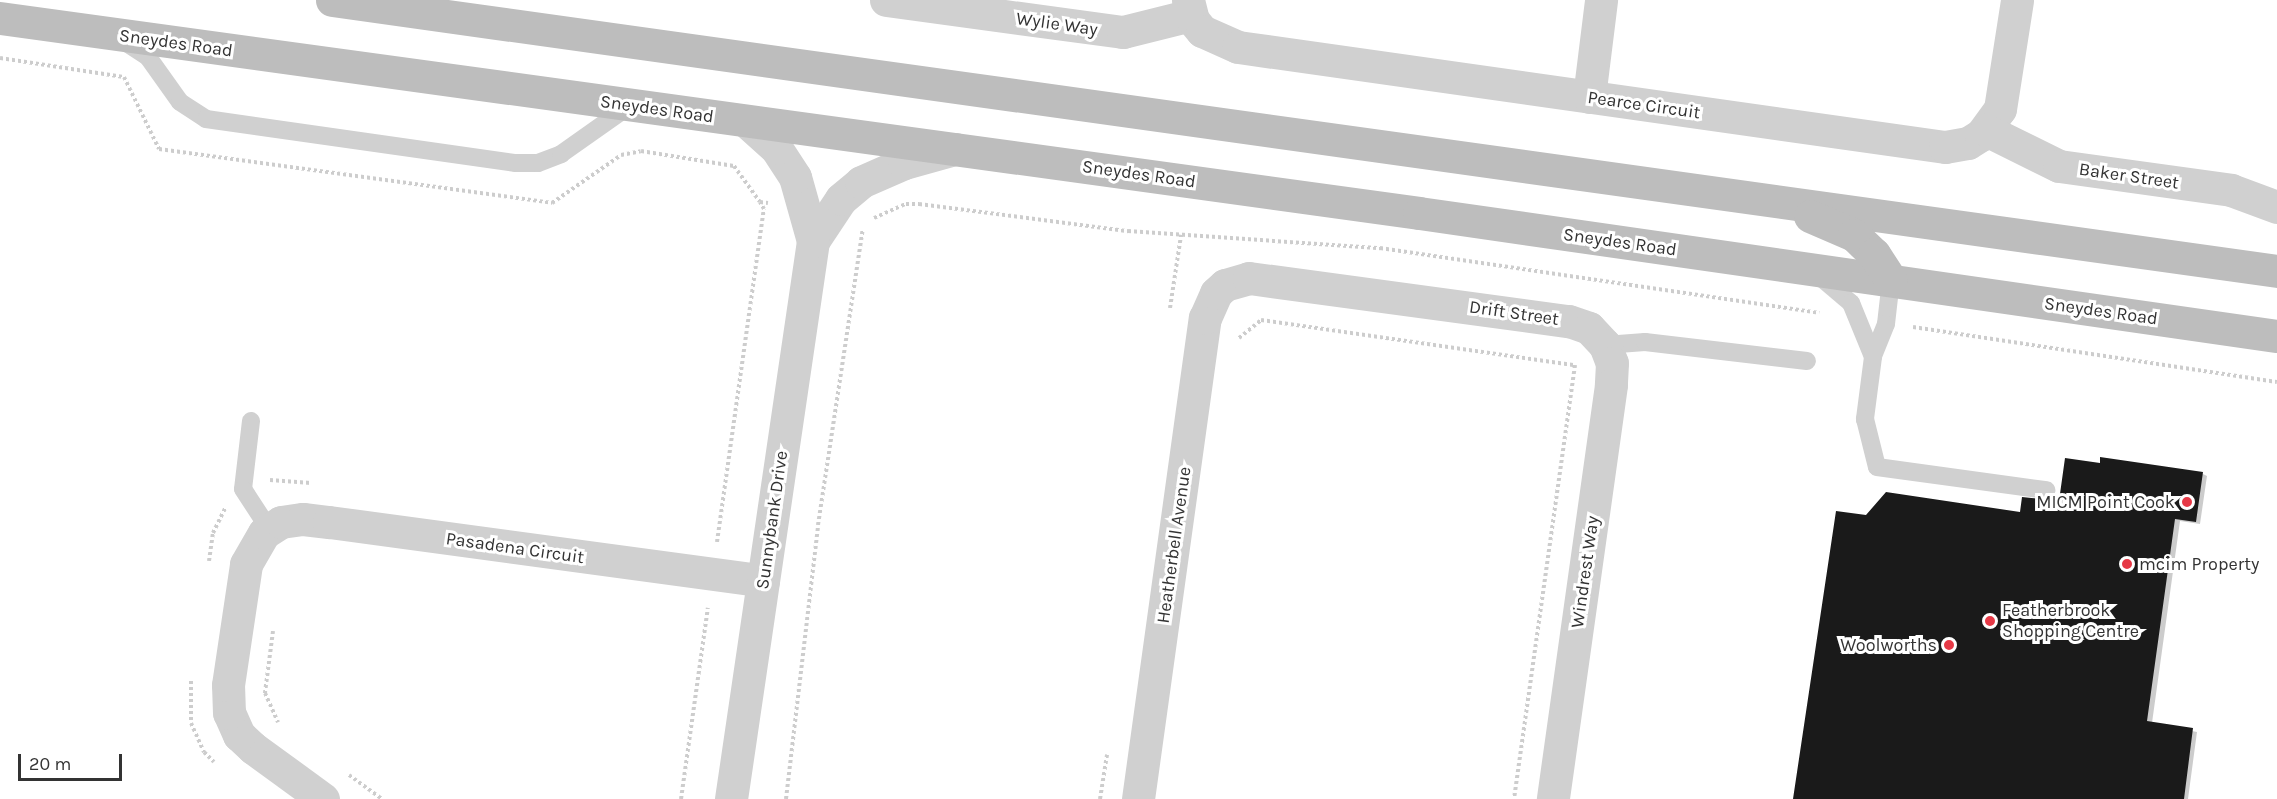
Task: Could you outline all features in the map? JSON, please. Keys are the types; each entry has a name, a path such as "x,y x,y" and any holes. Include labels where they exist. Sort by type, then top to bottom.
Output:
{"main road":[{"path":"332,0 2277,271"},
{"name":"Sneydes Road","path":"0,18 955,149 2277,336"},
{"path":"1718,193 1844,229 1874,254 1891,280"},
{"path":"2109,246 2277,250"}],"street":[{"name":"Wylie Way","path":"886,0 1123,32 1189,7"},
{"path":"1589,97 1601,0"},
{"path":"1986,130 2002,102 2017,0"},
{"name":"Pearce Circuit","path":"1189,7 1212,39 1238,47 1932,146 1960,145 1986,130"},
{"name":"Sunnybank Drive","path":"731,799 763,581 810,226 798,185 783,159 747,122"},
{"name":"Baker Street","path":"1986,130 2059,166 2231,190 2277,207"},
{"name":"Sunnybank Drive","path":"810,226 861,182 904,164 955,149"},
{"name":"Drift Street","path":"1216,293 1236,281 1269,279 1574,322 1594,332 1605,345"},
{"name":"Heatherbell Avenue","path":"1138,799 1206,318 1216,293"},
{"name":"Windrest Way","path":"1553,799 1611,385 1612,363 1605,345"},
{"name":"Pasadena Circuit","path":"269,529 303,519 763,581"},
{"path":"269,529 255,543 246,564 228,685 229,713 239,735 253,748 323,799"}],"lane":[{"path":"114,34 148,57 180,102 206,119 516,164 538,164 561,154 631,105"},
{"path":"1808,269 1841,292 1859,319 1873,357"},
{"path":"1891,280 1886,324 1873,357 1865,419 1877,467 2046,490"},
{"path":"1605,345 1645,342 1807,361"},
{"path":"251,421 243,489 269,529"}],"path":[{"path":"0,58 124,77 159,149 552,203 621,155 641,151 734,166 764,209 681,799"},
{"path":"760,202 810,226"},
{"path":"786,799 818,525 864,223 906,204 1128,231 1380,248 1859,319"},
{"path":"1238,346 1240,334 1261,320 1575,365 1514,799"},
{"path":"1886,324 2277,382"},
{"path":"208,568 217,520 243,489 278,480 323,484"},
{"path":"705,538 717,540"},
{"path":"696,609 708,610"},
{"path":"275,622 265,693 276,720 286,728"},
{"path":"192,674 191,723 204,752 217,765"},
{"path":"344,770 382,799"}],"building":[{"name":"Featherbrook Shopping Centre","path":"2100,457 2203,472 2196,522 2175,519 2147,721 2193,728 2184,799 1793,799 1836,511 1866,515 1886,492 2020,512 2022,497 2059,501 2065,458 2100,463"}],"place":[{"name":"MICM Point Cook","path":"2187,502"},
{"name":"mcim Property","path":"2127,564"},
{"name":"Featherbrook Shopping Centre","path":"1990,621"},
{"name":"Woolworths","path":"1949,645"}]}
